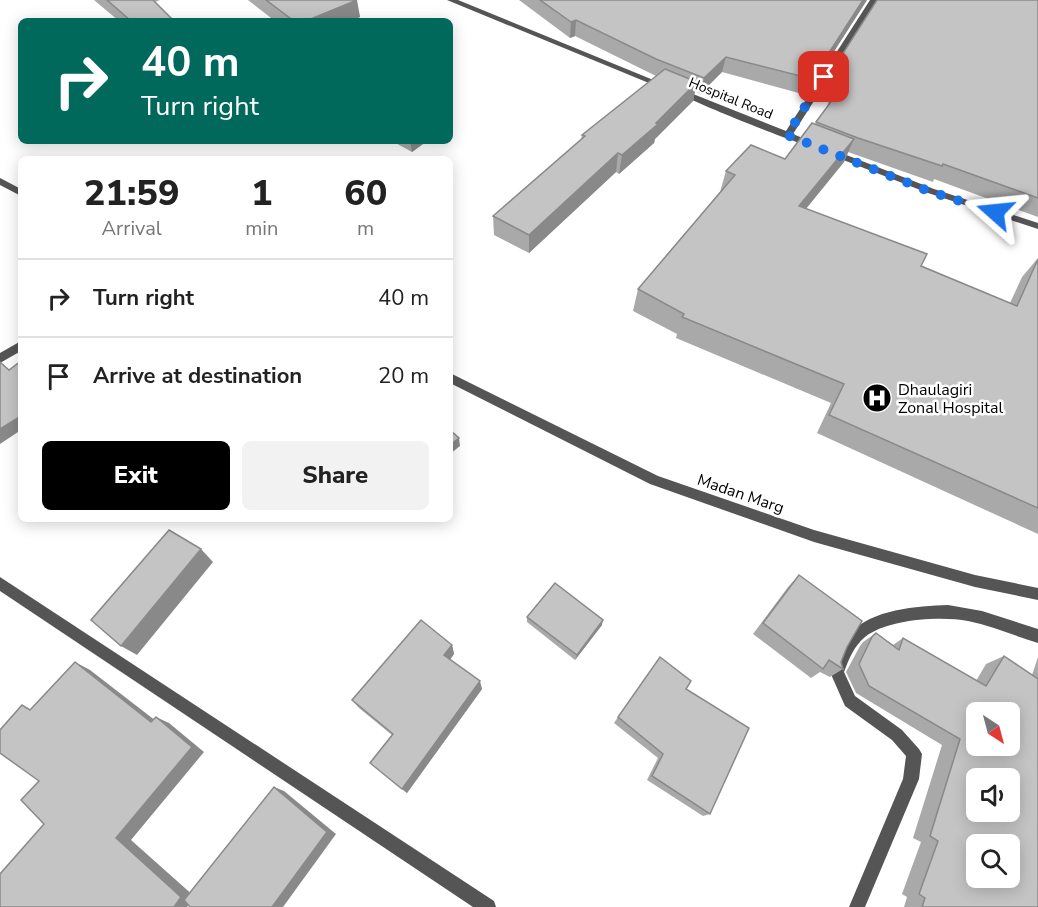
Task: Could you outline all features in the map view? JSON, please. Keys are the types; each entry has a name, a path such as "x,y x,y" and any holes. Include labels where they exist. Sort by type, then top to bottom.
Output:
{"street":[{"name":"Hospital Road","path":"451,0 931,192 1038,226"},
{"path":"787,135 874,0"},
{"path":"0,181 18,190"},
{"path":"0,358 18,347"},
{"name":"Madan Marg","path":"453,380 654,480 814,536 975,581 1038,594"},
{"path":"0,583 488,907"},
{"path":"857,907 911,779 914,754 897,735 850,701 837,672 849,644 862,630 878,621 951,612 1038,636"}],"building":[{"path":"107,0 153,0 171,18 128,18"},
{"path":"266,0 357,0 313,18 290,18"},
{"path":"540,0 863,0 812,79 726,57 704,78 656,59 576,20 571,22"},
{"path":"877,0 1038,0 1038,198 816,122 833,99 830,98 838,86 824,83"},
{"path":"665,69 697,82 656,123 658,124 622,155 618,153 529,235 493,216 585,136 582,135"},
{"name":"Dhaulagiri Zonal Hospital","path":"812,123 854,139 799,206 927,254 921,266 1017,306 1038,259 1038,508 829,415 844,384 682,317 684,314 638,289 735,175 726,171 751,145 785,159"},
{"path":"0,362 9,370 18,363 18,418 0,429"},
{"path":"453,433 459,438 453,443"},
{"path":"169,530 201,549 121,646 91,620"},
{"path":"799,575 862,621 841,662 843,669 829,660 823,669 763,623"},
{"path":"555,583 603,620 577,655 527,617"},
{"path":"421,620 452,645 444,655 480,681 402,789 370,763 393,734 352,700"},
{"path":"876,633 899,650 903,638 986,686 1004,656 1038,679 1038,907 922,907 925,898 919,894 938,841 930,836 960,739 869,686 859,664"},
{"path":"660,657 691,681 686,689 749,728 710,814 652,776 663,754 618,717"},
{"path":"75,662 151,722 156,717 192,747 116,838 181,897 174,907 0,907 0,874 44,824 21,800 39,781 0,753 0,730 22,705 30,710"},
{"path":"274,787 327,832 272,907 190,907 184,900"}],"place":[{"name":"Dhaulagiri Zonal Hospital","path":"877,398"}],"route":[{"path":"824,77 787,135 931,192 995,212"}]}
